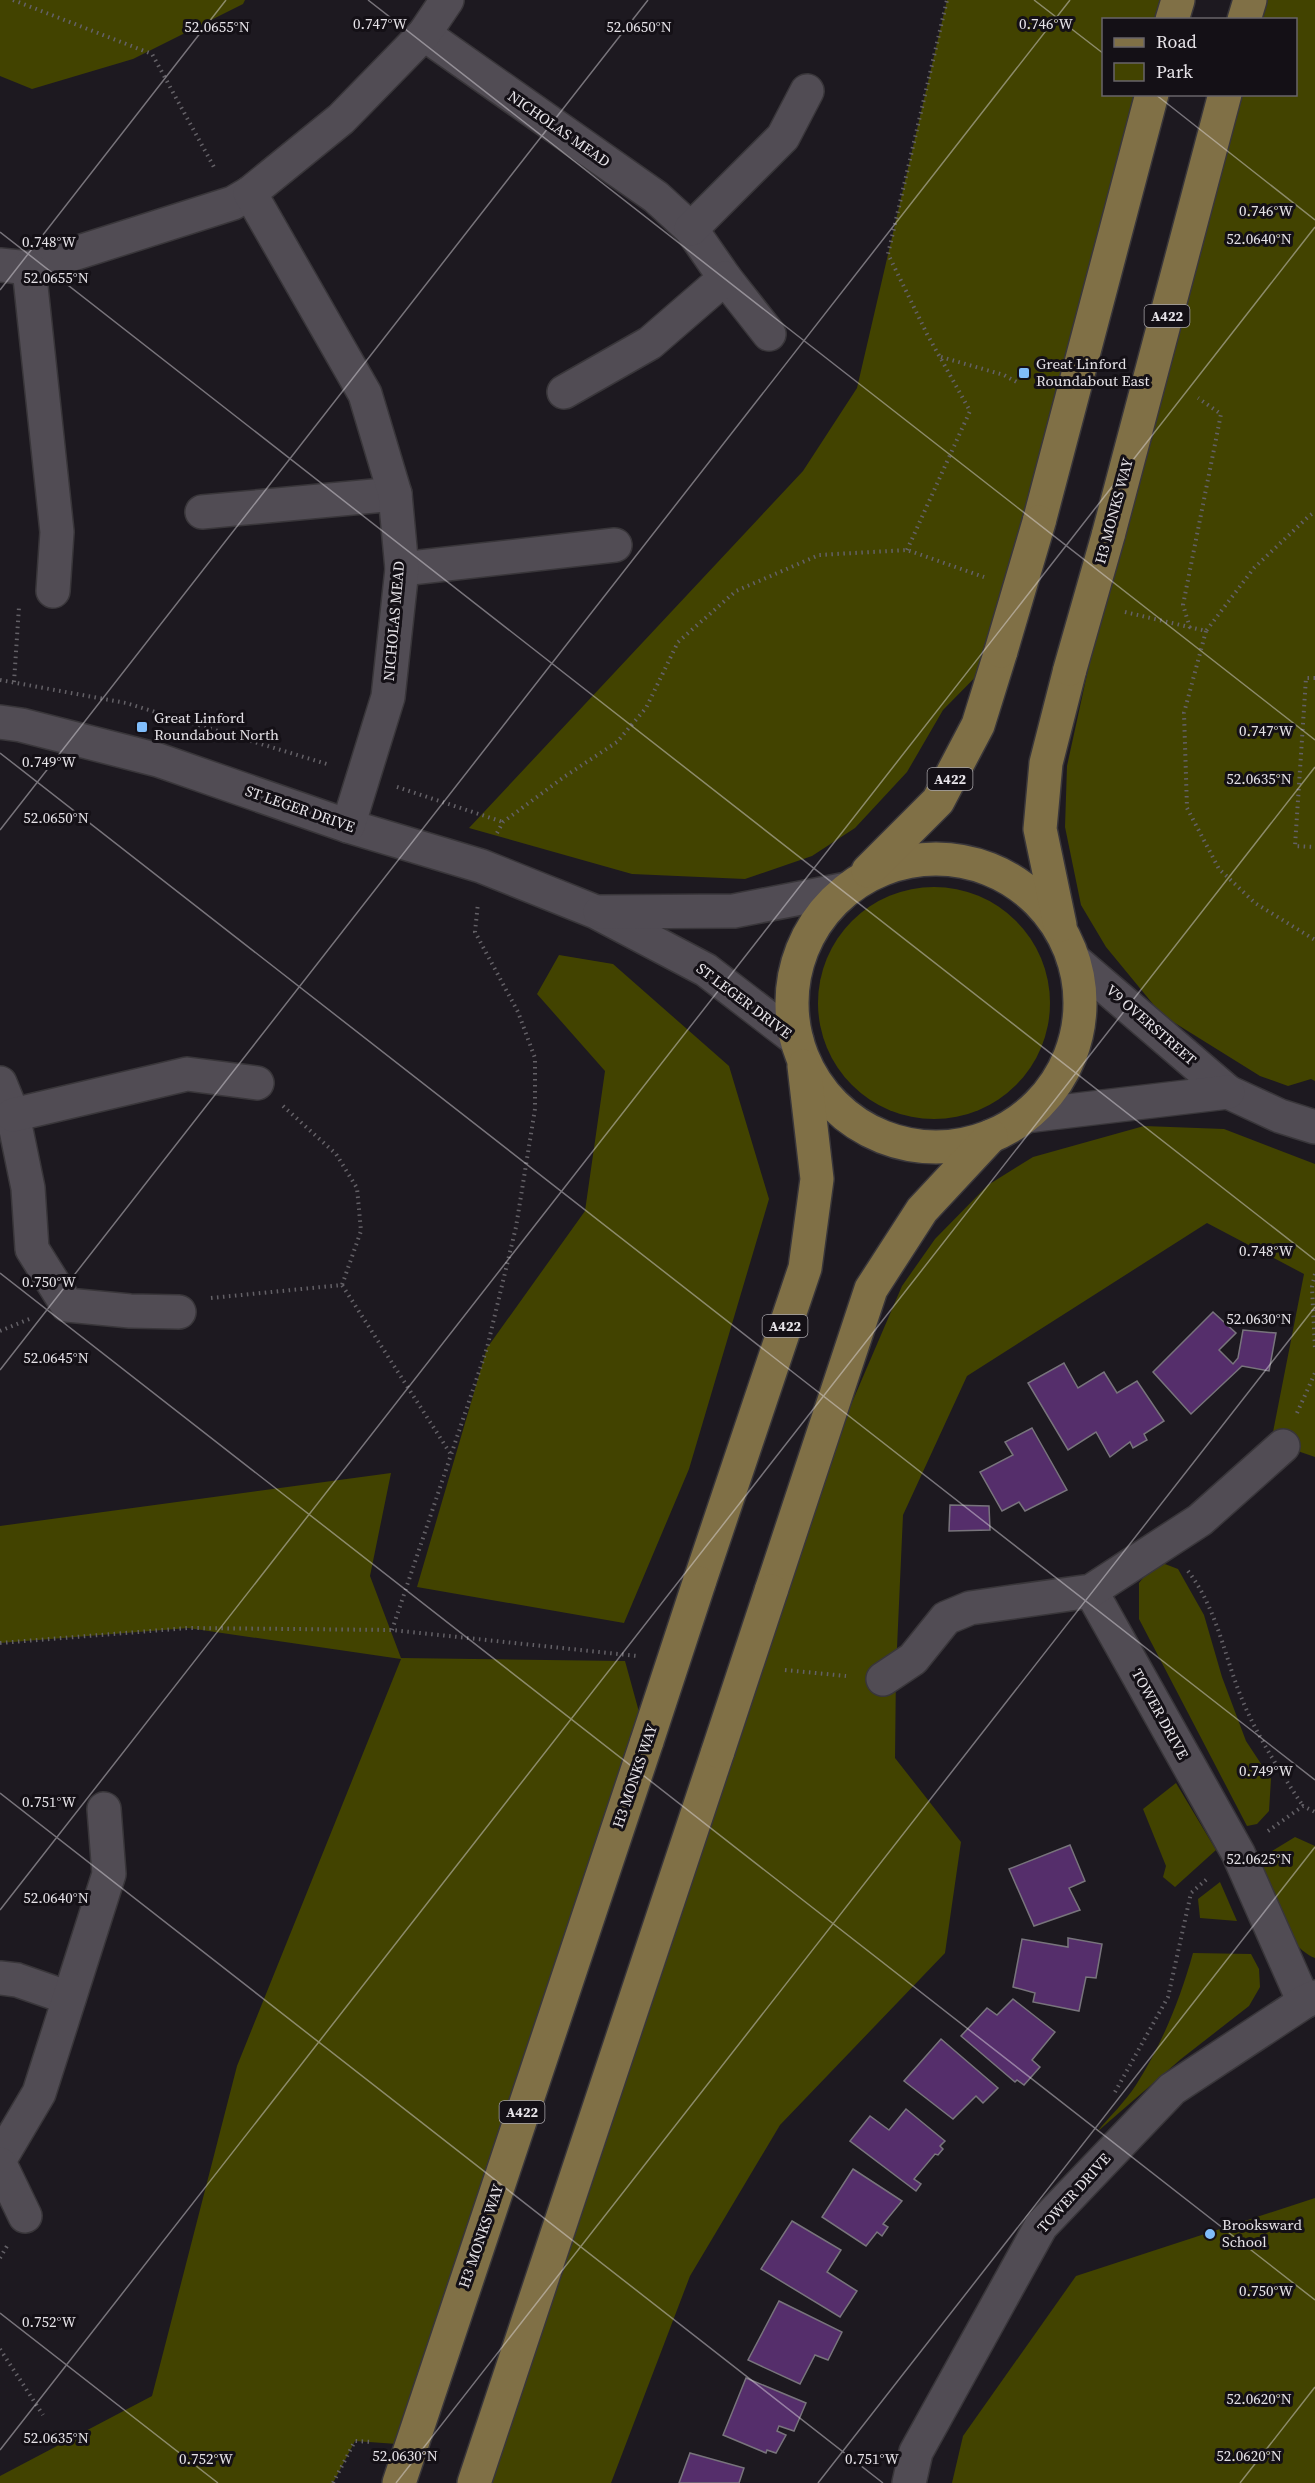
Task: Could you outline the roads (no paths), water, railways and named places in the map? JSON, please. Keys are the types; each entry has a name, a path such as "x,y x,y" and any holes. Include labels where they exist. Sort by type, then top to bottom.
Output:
{"main road":[{"path":"1173,18 1178,0"},
{"path":"1245,18 1250,0"},
{"name":"A422","path":"853,885 938,801 978,725 1039,522 1151,96"},
{"name":"H3 MONKS WAY","path":"991,1136 1026,1116 1052,1088 1063,1071 1074,1045 1080,1006 1079,987 1040,829 1046,763 1224,96"},
{"path":"853,885 888,867 921,859 954,860 986,867 1016,882 1041,904 1067,944"},
{"name":"H3 MONKS WAY","path":"399,2483 805,1268 817,1179 792,1007 795,974 806,941 823,912 853,885"},
{"path":"800,1050 822,1091 848,1118 881,1136 918,1146 955,1146 991,1136"},
{"path":"474,2483 871,1289 922,1210 991,1136"}],"street":[{"path":"53,591 57,532 14,267 242,198 341,119 424,34 447,0"},
{"name":"NICHOLAS MEAD","path":"424,34 656,197 691,229 725,278 769,334"},
{"path":"691,229 783,137 807,91"},
{"name":"NICHOLAS MEAD","path":"242,198 365,394 394,494 402,568 388,697 348,826"},
{"path":"564,392 650,343 725,278"},
{"path":"202,512 394,494"},
{"path":"402,568 615,545"},
{"name":"ST LEGER DRIVE","path":"0,722 21,724 158,760 348,826 481,866 596,912 706,970 800,1050"},
{"name":"ST LEGER DRIVE","path":"596,912 734,911 853,885"},
{"name":"V9 OVERSTREET","path":"1067,944 1228,1092 1280,1116 1315,1127"},
{"path":"13,1115 187,1074 257,1083"},
{"path":"0,1083 13,1115 28,1188 32,1249 67,1305 130,1311 192,1305"},
{"path":"1026,1116 1228,1092"},
{"path":"883,1679 913,1659 946,1618 970,1608 1091,1591 1200,1520 1283,1446"},
{"name":"TOWER DRIVE","path":"909,2483 916,2452 1041,2226 1172,2090 1309,1999 1238,1853 1091,1591"},
{"path":"0,2159 39,2093 109,1874 104,1809"},
{"path":"0,1978 17,1980 69,1998"},
{"path":"0,2164 25,2216"}],"place":[{"name":"Great Linford Roundabout East","path":"1024,373"},
{"name":"Great Linford Roundabout North","path":"142,727"},
{"name":"Brooksward School","path":"1210,2234"}]}
